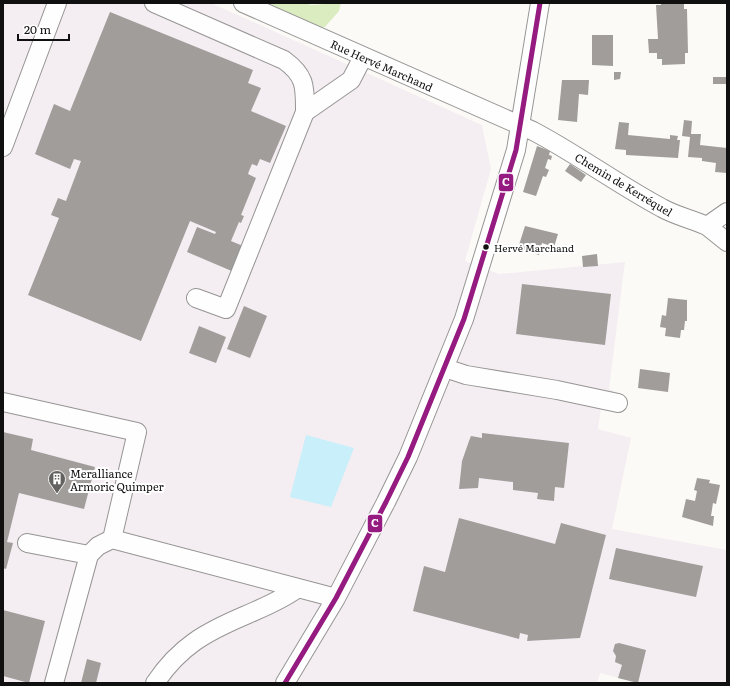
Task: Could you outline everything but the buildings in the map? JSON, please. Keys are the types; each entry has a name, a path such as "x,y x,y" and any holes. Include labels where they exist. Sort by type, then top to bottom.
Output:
{"street":[{"path":"3,147 57,3"},
{"path":"154,3 289,64 302,79 305,89 305,112 226,309 196,298"},
{"name":"Rue Hervé Marchand","path":"243,3 521,126"},
{"path":"285,683 336,598 408,457 464,319 502,200 521,126 540,3"},
{"path":"305,112 351,80 363,57"},
{"name":"Chemin de Kerréquel","path":"521,126 574,153 662,208 707,226 727,242"},
{"path":"707,226 727,212"},
{"path":"445,368 471,376 557,390 618,403"},
{"path":"3,402 138,432 112,539"},
{"path":"54,683 89,555 98,546 112,539 336,598"},
{"path":"27,543 89,555"},
{"path":"155,683 178,654 190,643 226,623 279,600 298,588"}],"shaded area":[{"path":"3,3 211,3 482,125 491,169 465,261 499,274 625,262 609,389 623,395 619,411 601,408 598,429 631,438 612,529 727,550 727,683 636,683 600,673 597,683 3,683"}],"green space":[{"path":"252,3 308,3 310,5 341,3 339,11 325,27 312,27"}],"water":[{"path":"306,435 354,448 331,507 290,497"}],"transit line":[{"name":"C","path":"285,683 336,598 386,502 408,457 464,319 516,150 540,3"}],"place":[{"name":"Hervé Marchand","path":"486,247"},
{"name":"Meralliance Armoric Quimper","path":"57,494"}]}
